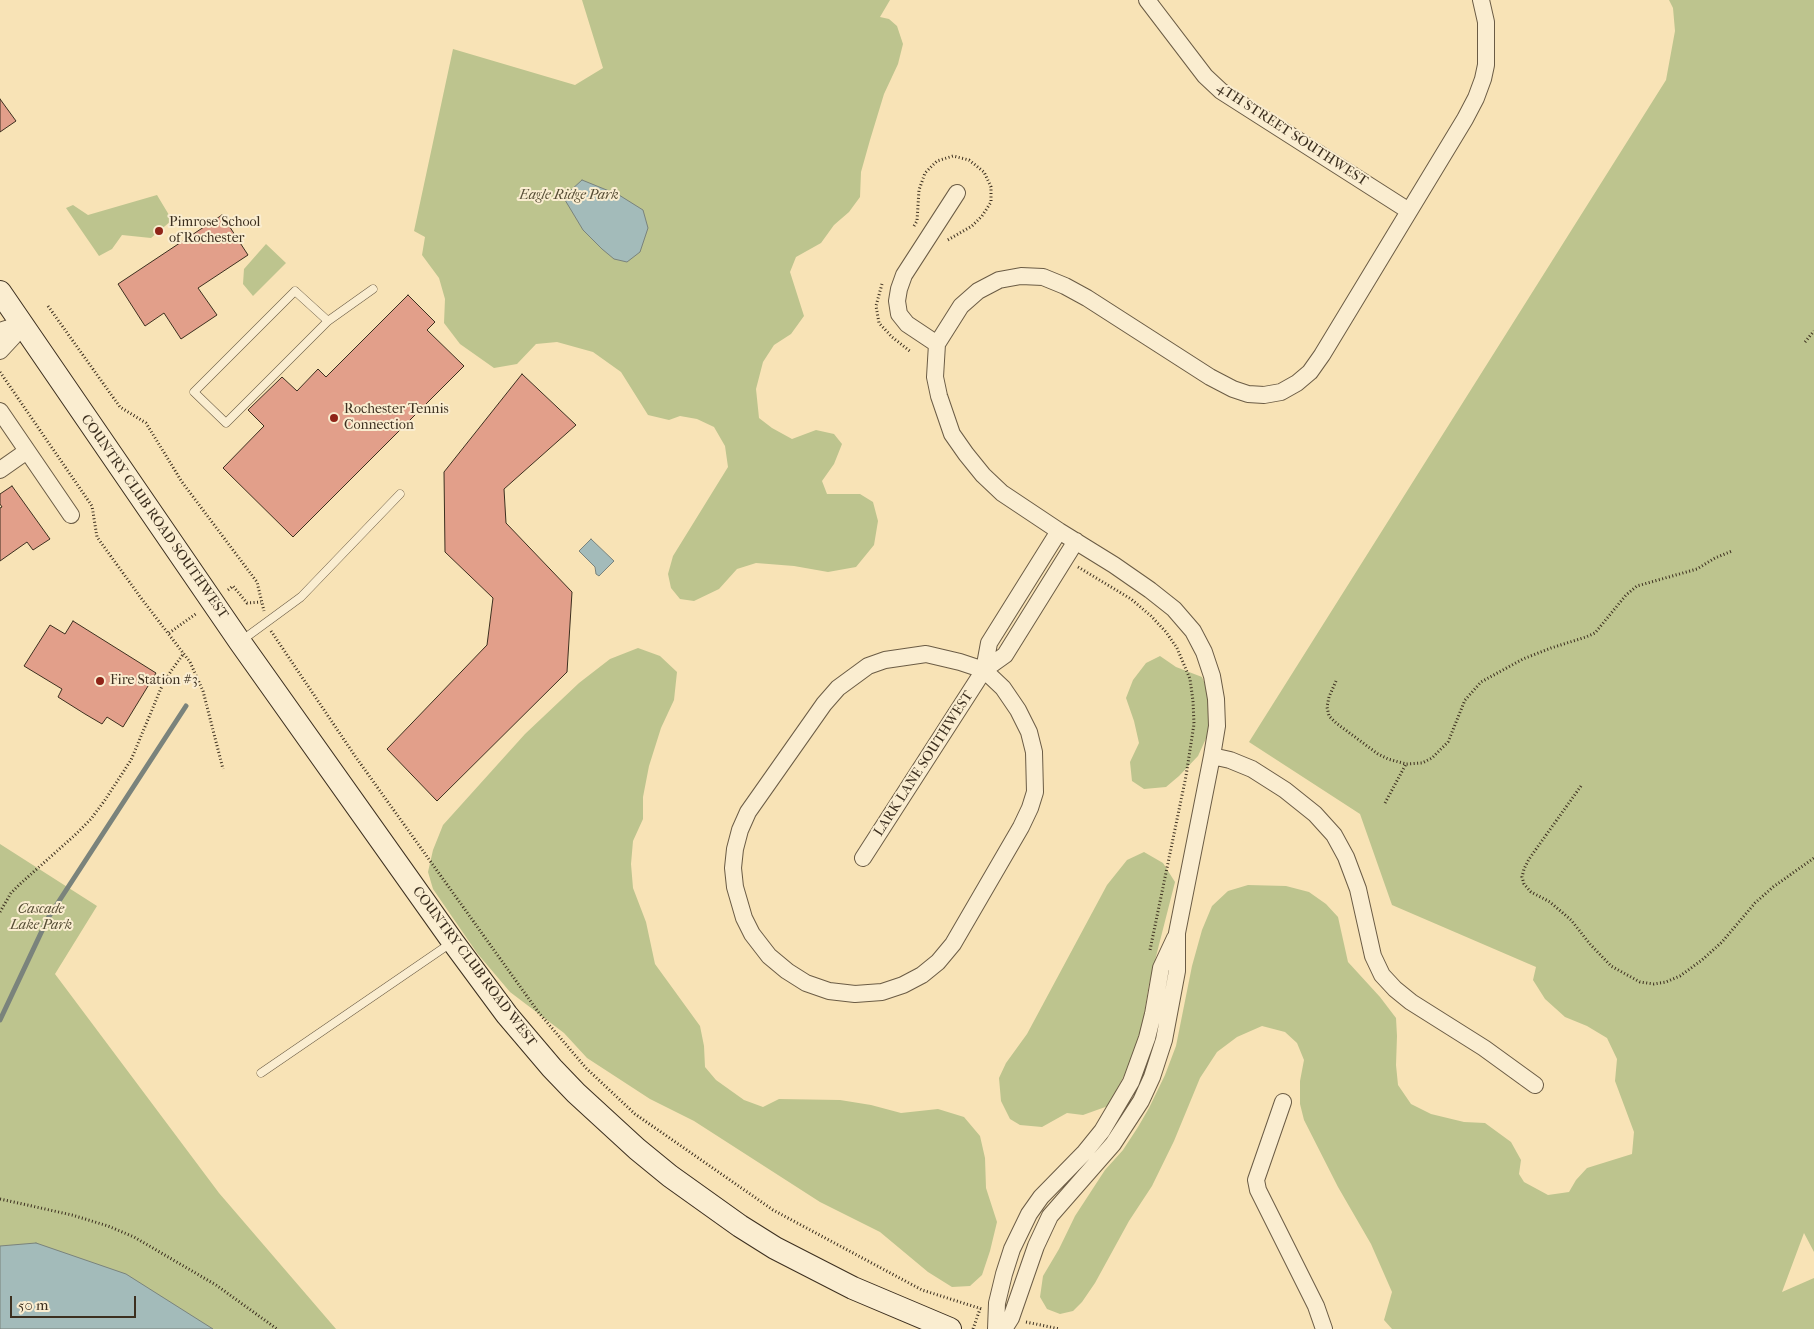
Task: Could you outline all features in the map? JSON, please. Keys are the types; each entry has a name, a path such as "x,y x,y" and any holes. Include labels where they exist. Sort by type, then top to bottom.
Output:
{"main road":[{"name":"COUNTRY CLUB ROAD SOUTHWEST","path":"0,292 310,741"},
{"name":"COUNTRY CLUB ROAD WEST","path":"310,741 507,1015 552,1068 605,1120 670,1176 740,1226 790,1256 861,1292 950,1329"}],"street":[{"name":"4TH STREET SOUTHWEST","path":"1147,0 1205,76 1221,91 1409,211"},
{"path":"1004,1329 1011,1318 1036,1246 1047,1221 1113,1144 1140,1101 1152,1077 1164,1040 1177,971 1177,933 1217,726 1216,699 1212,676 1204,652 1194,631 1174,609 1150,590 1002,493 983,475 952,434 939,396 935,377 936,344 961,306 978,291 999,280 1021,276 1043,277 1065,286 1086,298 1210,377 1233,389 1248,394 1264,395 1281,392 1297,384 1314,367 1476,98 1486,65 1486,22 1481,0"},
{"path":"936,344 907,324 899,314 897,302 904,275 956,193"},
{"path":"0,331 21,324"},
{"path":"0,351 13,337 21,324"},
{"path":"0,412 72,515"},
{"path":"0,470 27,451"},
{"name":"LARK LANE SOUTHWEST","path":"984,670 988,643 1059,531"},
{"name":"LARK LANE SOUTHWEST","path":"863,858 984,670 1004,655 1076,541"},
{"path":"926,654 984,670 1003,688 1030,732 1034,752 1035,792 1022,827 953,944 938,962 922,975 903,985 882,992 855,994 829,991 806,982 787,971 769,956 752,934 744,918 735,887 733,868 735,849 740,830 748,812 824,704 851,677 868,666 885,660 926,654"},
{"path":"1212,756 1230,760 1252,769 1285,790 1315,814 1334,835 1346,857 1358,889 1374,956 1382,975 1411,1002 1484,1048 1536,1086"},
{"path":"996,1329 998,1303 1004,1274 1012,1249 1028,1214 1040,1197 1085,1152 1102,1131 1131,1082 1147,1038 1161,968 1177,933"},
{"path":"1283,1102 1257,1172 1256,1180 1258,1190 1316,1306 1324,1329"}],"lane":[{"path":"328,321 295,291 194,392 226,423 328,321 373,289"},
{"path":"240,642 301,597 400,494"},
{"path":"261,1073 453,942"}],"path":[{"path":"48,306 120,408 146,423 182,482 257,582 266,623 356,756 539,1013 586,1068 635,1114 773,1210 922,1290 980,1309"},
{"path":"1805,342 1814,331"},
{"path":"0,372 92,506 97,537 190,662 202,691 223,769"},
{"path":"1336,681 1327,707 1332,720 1378,754 1388,759 1406,764 1422,763 1432,758 1441,750 1454,731 1465,700 1481,682 1523,659 1595,633 1622,599 1637,586 1697,569 1714,558 1732,551"},
{"path":"1065,559 1130,599 1151,616 1166,632 1177,648 1190,679 1194,724 1186,776 1149,955"},
{"path":"0,912 11,893 33,870 57,852 75,835 91,819 105,800 131,760 162,686 184,653"},
{"path":"1385,803 1406,764"},
{"path":"1581,786 1529,858 1522,877 1524,884 1530,892 1550,902 1571,920 1611,966 1640,982 1654,984 1666,982 1687,970 1722,942 1754,903 1772,887 1814,858"},
{"path":"0,1199 99,1223 134,1237 216,1285 278,1329"},
{"path":"973,1329 982,1300"},
{"path":"1034,1323 1060,1329"}],"green space":[{"name":"Eagle Ridge Park","path":"582,0 890,0 880,17 889,19 897,26 903,44 898,64 884,94 861,172 860,197 849,212 834,225 821,243 796,257 790,272 804,316 791,334 774,345 763,362 756,389 759,418 772,428 792,439 816,430 834,434 842,444 834,464 822,481 827,494 860,494 873,502 878,521 874,545 856,567 828,572 794,566 756,563 737,569 719,589 694,601 680,599 671,588 668,574 673,556 728,467 725,446 714,427 697,419 680,416 669,420 648,415 621,372 593,352 557,342 536,344 517,364 494,368 460,344 444,323 445,299 439,278 422,255 425,237 414,231 453,49 575,85 603,68"},
{"path":"1669,0 1814,0 1814,1252 1804,1233 1782,1292 1814,1278 1814,1329 1392,1329 1384,1320 1392,1292 1371,1244 1338,1187 1304,1120 1300,1104 1300,1081 1304,1060 1297,1043 1285,1032 1262,1026 1237,1037 1217,1052 1200,1078 1174,1141 1152,1186 1129,1221 1095,1283 1082,1302 1073,1311 1060,1314 1047,1309 1040,1297 1043,1276 1075,1216 1105,1170 1123,1150 1138,1127 1165,1075 1176,1046 1192,966 1202,930 1212,906 1228,891 1248,885 1286,886 1309,892 1326,904 1338,917 1348,962 1380,997 1396,1018 1398,1085 1411,1104 1431,1114 1464,1122 1485,1123 1511,1142 1521,1160 1519,1174 1524,1182 1548,1195 1569,1192 1576,1180 1587,1168 1632,1154 1634,1132 1615,1081 1617,1059 1607,1038 1587,1026 1565,1017 1545,999 1533,980 1536,967 1392,905 1360,814 1249,742 1666,80 1675,31 1673,8"},
{"path":"157,195 172,220 151,238 122,235 112,249 99,256 66,208 73,205 88,215"},
{"path":"266,244 286,263 253,296 243,284 244,269"},
{"path":"638,648 660,656 677,672 674,700 661,728 649,766 643,797 643,819 633,841 631,864 633,888 646,922 655,964 700,1026 704,1046 705,1067 716,1080 744,1100 763,1107 779,1099 840,1100 871,1105 901,1113 938,1109 964,1117 980,1136 985,1158 986,1188 997,1222 982,1275 970,1286 952,1287 928,1272 880,1232 820,1202 694,1121 650,1099 587,1058 564,1033 510,992 477,953 433,889 428,872 433,850 443,825 525,734 579,683 610,659"},
{"path":"1160,656 1176,667 1202,677 1210,696 1209,732 1198,756 1179,776 1166,787 1144,789 1132,781 1130,762 1139,743 1126,698 1133,680 1146,663"},
{"name":"Cascade Lake Park","path":"0,844 97,906 55,974 219,1193 336,1329 0,1329"},
{"path":"1144,852 1163,863 1175,882 1149,984 1142,1027 1126,1072 1108,1106 1083,1115 1067,1113 1042,1127 1020,1125 1010,1119 1001,1101 999,1078 1006,1063 1027,1034 1107,885 1127,860"}],"water":[{"path":"582,180 619,195 643,210 648,228 640,252 627,262 614,259 583,230 565,200 570,191"},
{"path":"591,539 614,561 599,576 596,574 595,567 579,551"},
{"path":"36,1243 126,1274 213,1329 0,1329 0,1246"}],"building":[{"path":"0,99 16,121 0,132"},
{"path":"222,215 248,255 198,288 217,315 181,339 164,313 145,326 118,284"},
{"name":"Rochester Tennis Connection","path":"408,295 435,322 427,330 464,366 293,537 223,468 264,426 248,410 282,377 297,391 318,369 326,377"},
{"path":"522,374 576,425 504,489 506,523 572,592 567,672 437,801 387,749 487,645 493,598 445,552 444,472"},
{"path":"12,486 50,539 33,550 27,542 0,561 0,508 2,507 0,504 0,494"},
{"name":"Fire Station #3","path":"73,621 156,673 123,727 107,717 102,724 85,714 58,697 62,689 24,666 50,625 65,634"}],"waterway":[{"path":"0,1020 48,918 186,706"}],"place":[{"name":"Pimrose School of Rochester","path":"159,231"},
{"name":"Rochester Tennis Connection","path":"334,418"},
{"name":"Fire Station #3","path":"100,681"}]}
